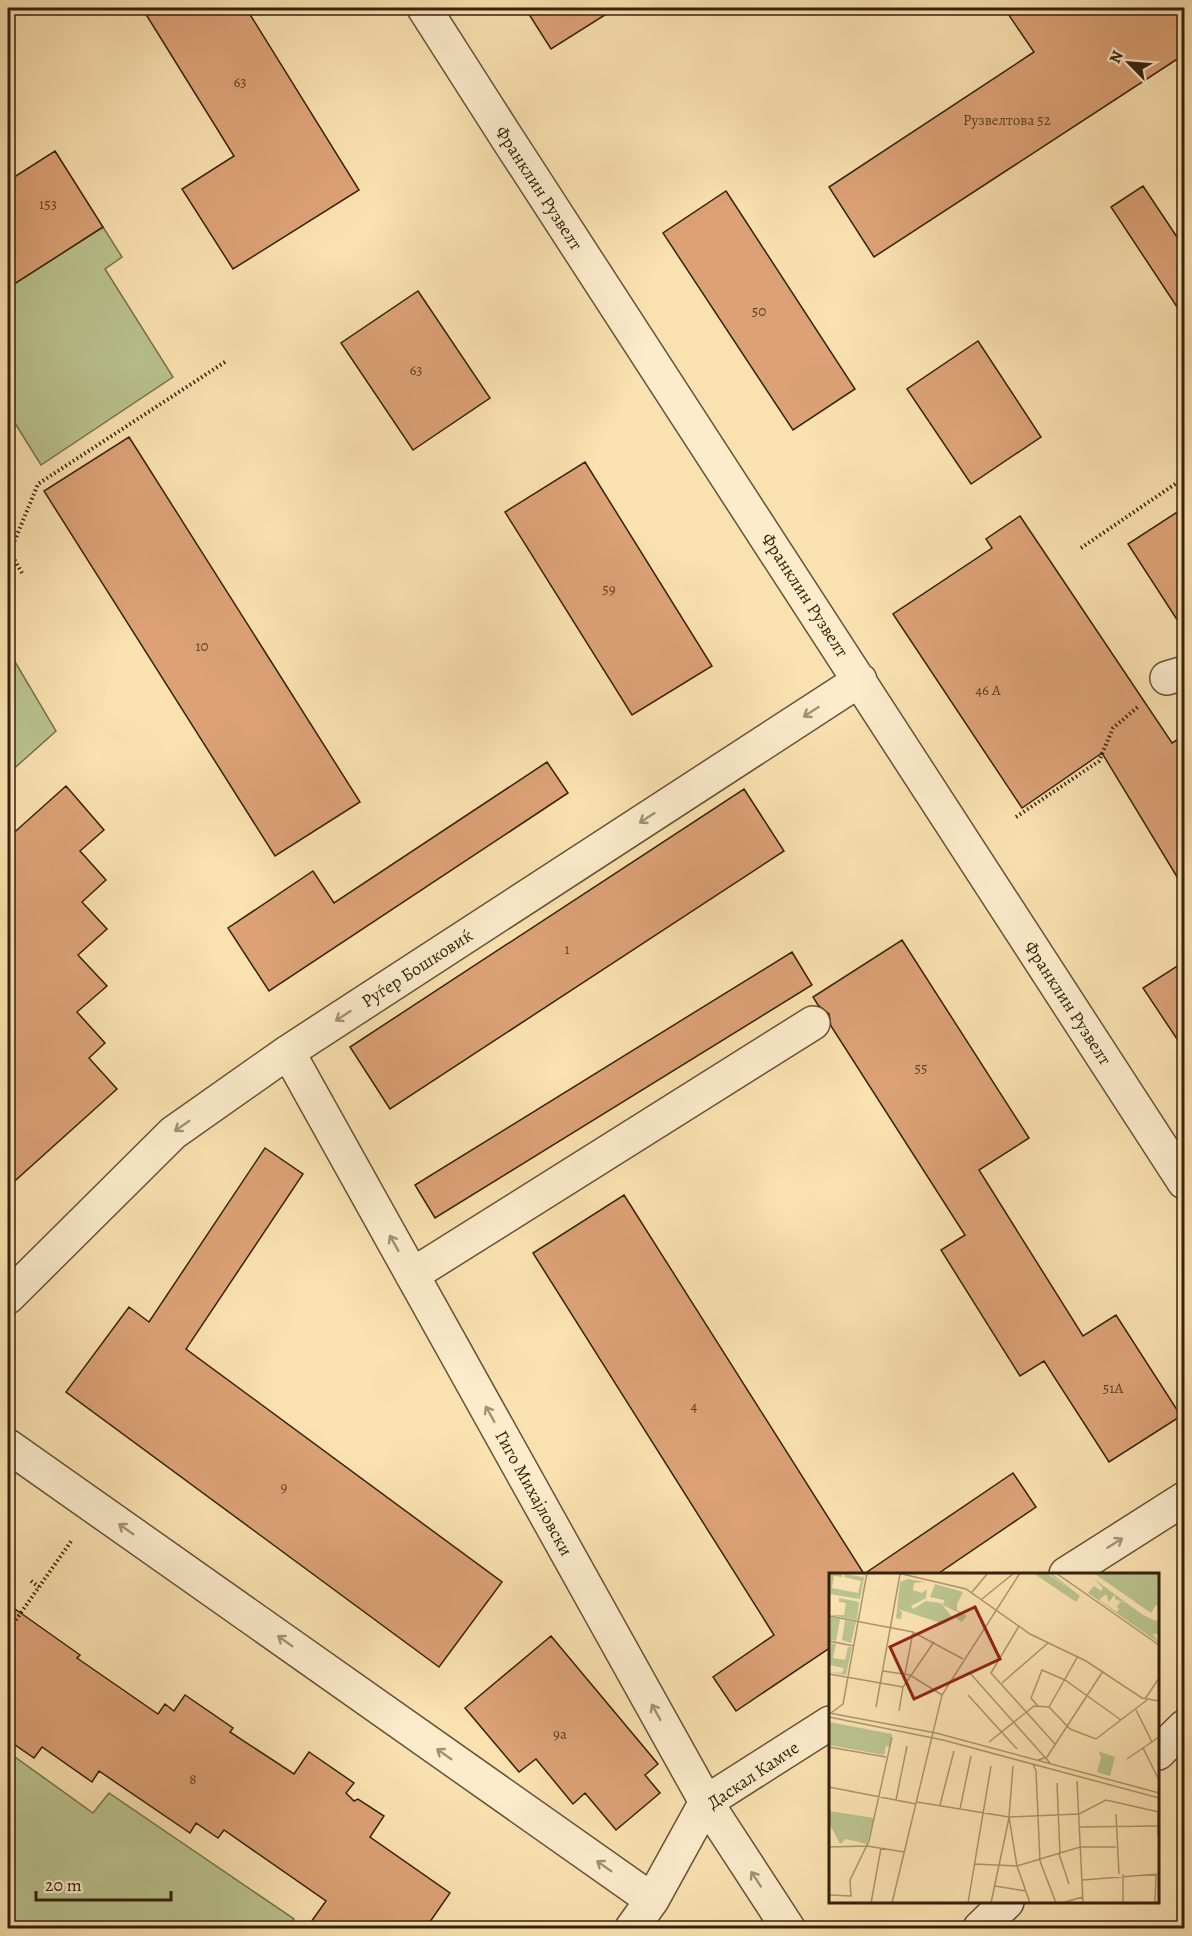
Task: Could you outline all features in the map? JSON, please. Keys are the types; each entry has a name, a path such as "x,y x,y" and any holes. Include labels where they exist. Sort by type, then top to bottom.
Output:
{"street":[{"name":"Франклин Рузвелт","path":"424,8 1185,1182"},
{"name":"Руѓер Бошковиќ","path":"8,1297 173,1133 288,1052 860,680"},
{"path":"412,1275 813,1023"},
{"name":"Гиго Михајловски","path":"288,1052 706,1802 788,1929"},
{"path":"8,1446 652,1900"},
{"path":"1069,1573 1185,1499"},
{"name":"Даскал Камче","path":"632,1929 652,1900 706,1802 829,1725"},
{"path":"1159,1752 1185,1727"},
{"path":"980,1929 1006,1903"}],"path":[{"path":"22,573 10,552 38,484 225,362"},
{"path":"1081,548 1185,478"},
{"path":"1016,818 1099,761 1113,728 1176,675"},
{"path":"8,1631 95,1508"},
{"path":"31,1581 39,1587"}],"green space":[{"path":"103,227 122,257 105,269 173,377 41,465 8,412 8,288"},
{"path":"8,650 56,731 8,774"},
{"path":"8,1752 93,1813 109,1793 294,1919 287,1928 16,1928 8,1922"}],"building":[{"path":"142,8 246,8 359,190 233,269 182,189 234,156"},
{"path":"525,8 616,8 551,49"},
{"path":"1004,8 1185,8 1185,54 874,257 829,187 1034,52"},
{"path":"55,151 103,227 8,288 8,181"},
{"path":"1143,186 1185,249 1185,319 1111,207"},
{"path":"726,191 855,389 793,430 663,233"},
{"path":"418,291 490,398 413,450 341,343"},
{"path":"978,341 1041,437 971,484 907,389"},
{"path":"129,437 360,802 275,856 44,491"},
{"path":"585,462 712,666 632,715 505,512"},
{"path":"1185,507 1185,632 1128,544"},
{"path":"1020,516 1172,743 1185,735 1185,890 1102,753 1022,808 893,614 992,548 986,539"},
{"path":"547,762 568,793 269,991 228,928 313,871 334,903"},
{"path":"66,786 104,830 80,851 106,880 82,902 107,929 78,955 107,986 77,1012 105,1043 89,1058 117,1089 8,1187 8,838"},
{"path":"744,789 784,851 390,1109 350,1047"},
{"path":"902,940 1029,1138 979,1170 1083,1336 1116,1315 1181,1416 1109,1462 1044,1361 1020,1376 941,1250 965,1235 831,1026 829,1014 818,1005 813,997"},
{"path":"792,952 812,985 435,1218 415,1185"},
{"path":"1185,961 1185,1051 1143,988"},
{"path":"265,1148 303,1174 186,1349 502,1582 439,1667 66,1392 129,1307 149,1322"},
{"path":"624,1195 863,1573 829,1573 829,1648 736,1711 713,1677 774,1635 533,1253"},
{"path":"1013,1473 1036,1507 939,1573 865,1573"},
{"path":"8,1604 80,1655 77,1658 158,1714 165,1704 174,1711 185,1695 233,1728 230,1732 294,1774 309,1752 354,1783 346,1793 354,1801 358,1799 384,1816 370,1837 450,1893 425,1929 306,1929 326,1901 224,1830 218,1838 196,1823 190,1833 99,1771 92,1782 42,1747 34,1758 8,1740"},
{"path":"551,1636 658,1764 645,1775 660,1793 616,1830 585,1793 573,1804 536,1759 519,1772 465,1708"}]}
